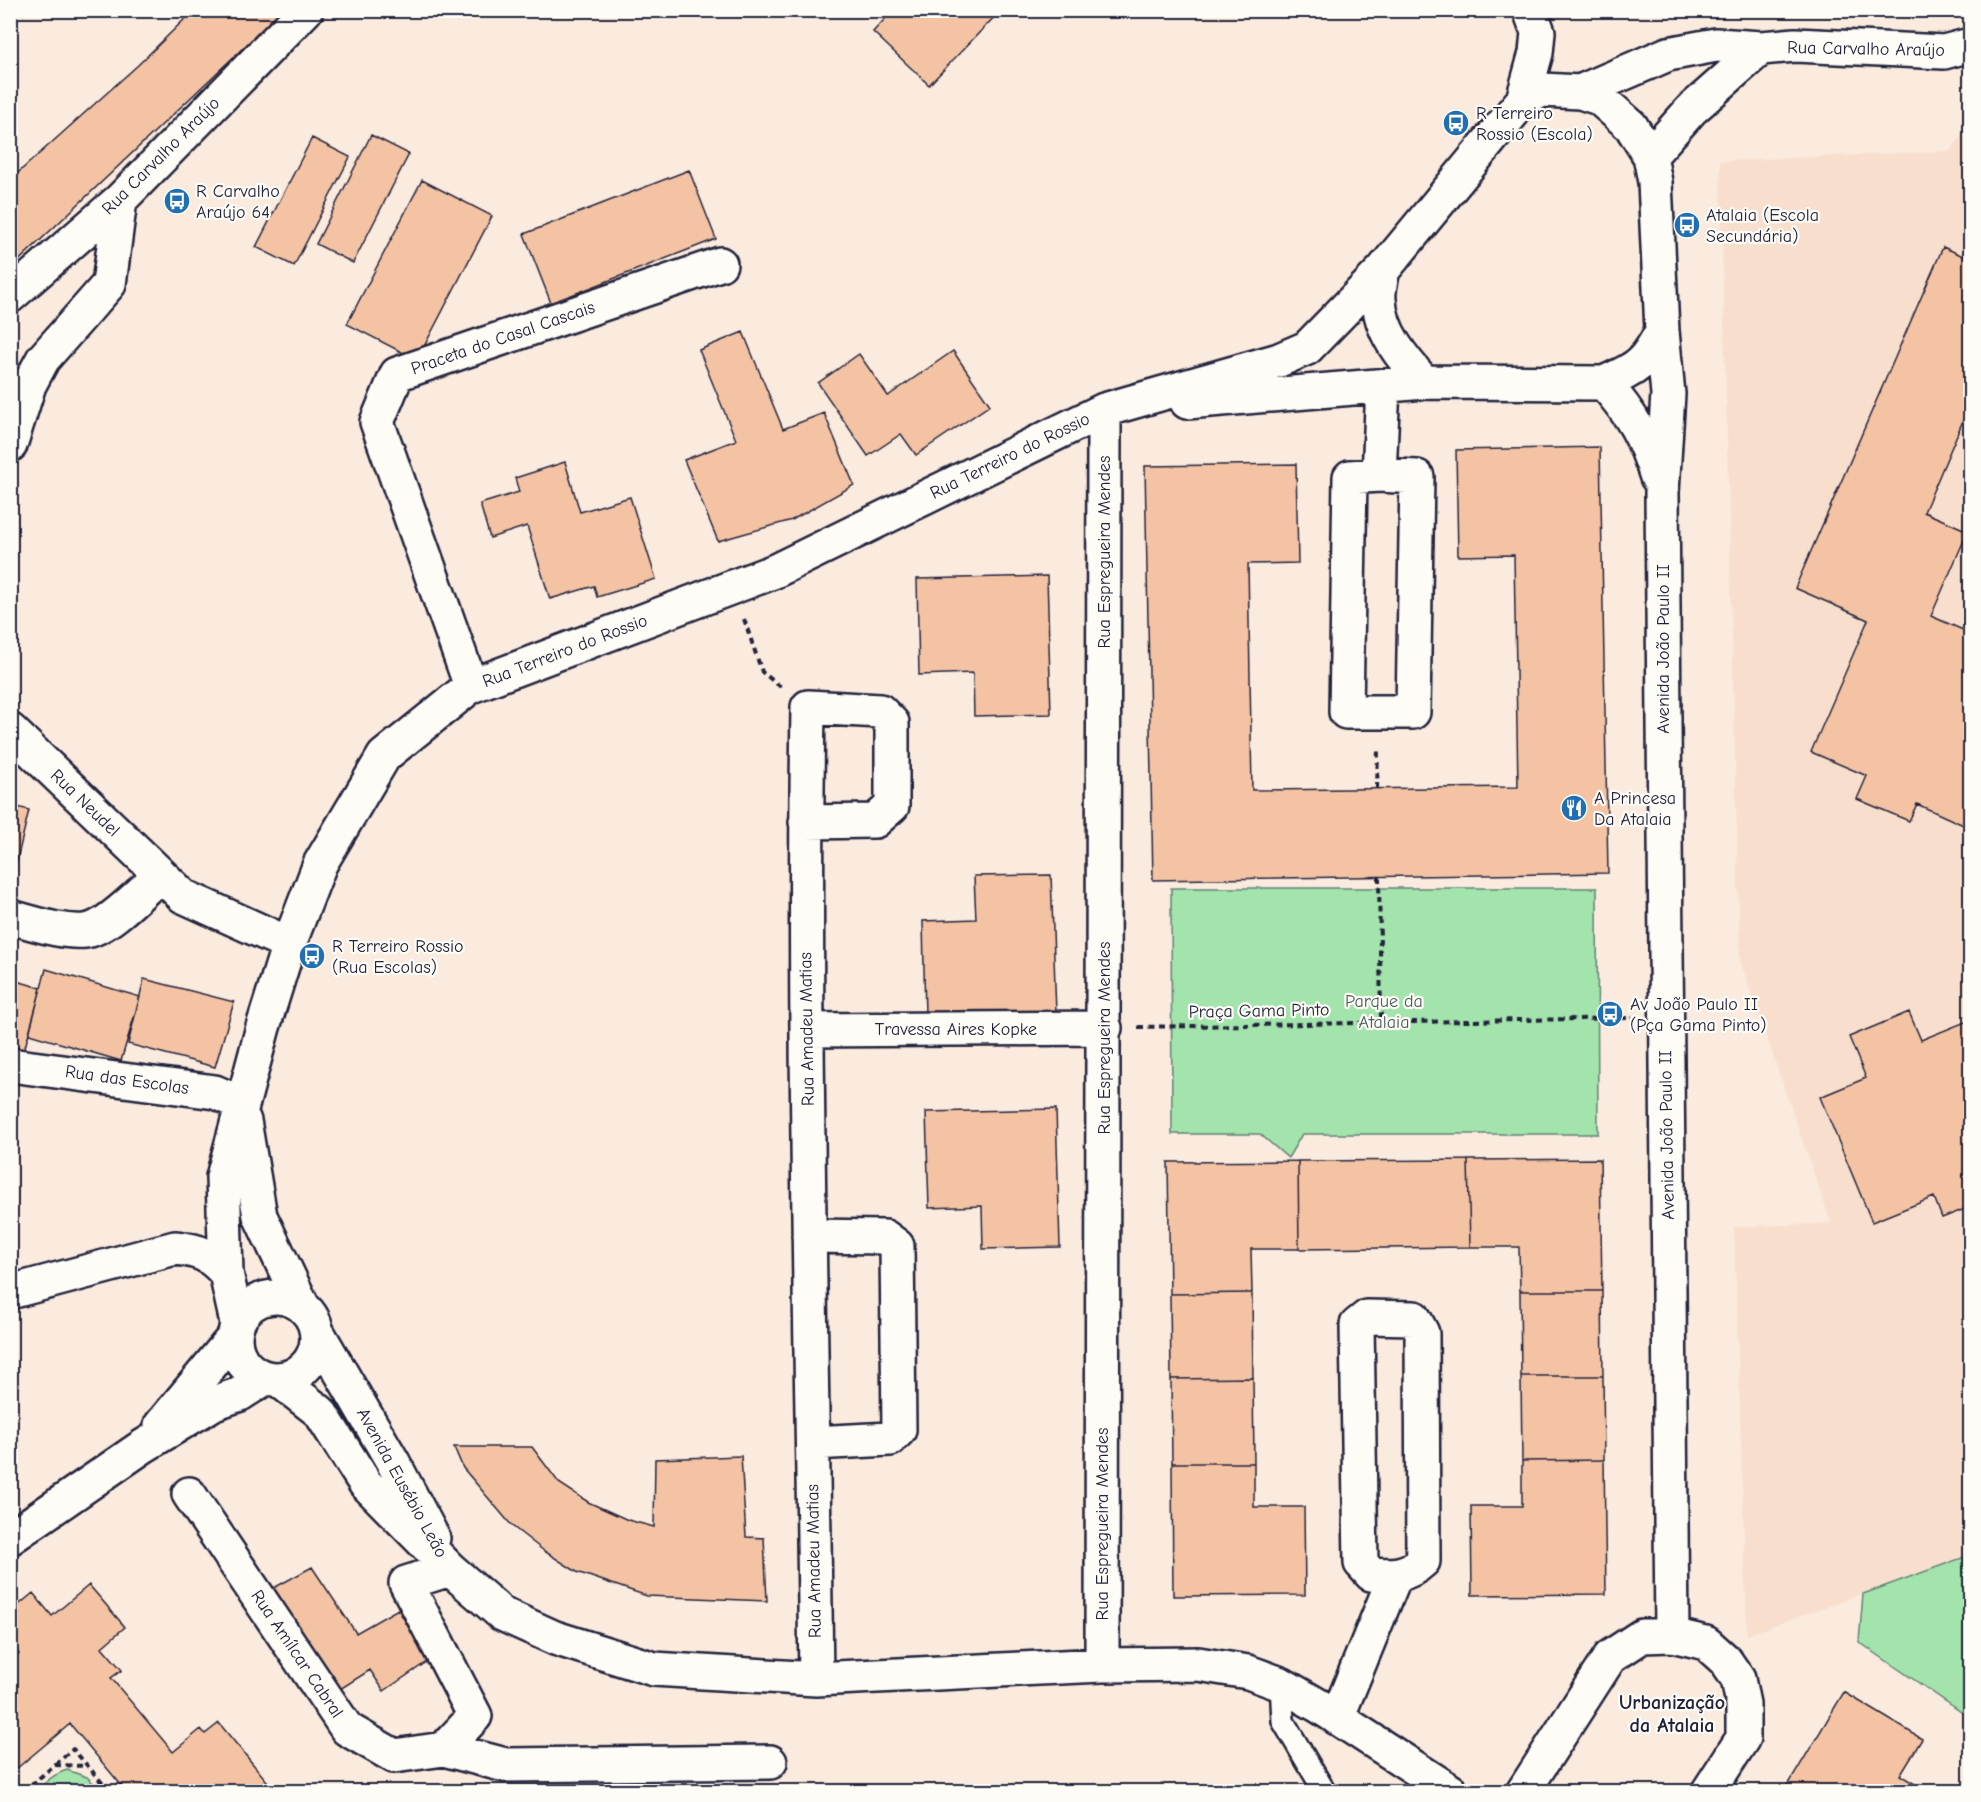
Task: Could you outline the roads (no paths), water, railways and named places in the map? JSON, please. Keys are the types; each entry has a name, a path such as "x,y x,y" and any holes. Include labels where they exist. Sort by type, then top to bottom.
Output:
{"street":[{"name":"Rua Carvalho Araújo","path":"10,296 120,200 306,10"},
{"path":"1523,100 1536,53 1538,32 1530,10"},
{"name":"Rua Carvalho Araújo","path":"1580,92 1668,54 1716,45 1761,48 1795,45 1944,52 1971,45"},
{"name":"Rua Carvalho Araújo","path":"1650,156 1691,110 1761,48"},
{"path":"1523,100 1542,90 1580,92 1599,98 1631,126 1650,156"},
{"name":"Rua Terreiro do Rossio","path":"242,1104 289,944 320,864 384,756 471,686 775,571 1104,410 1279,360 1307,348 1383,270 1523,100"},
{"name":"Avenida João Paulo II","path":"1650,156 1655,182 1662,331 1668,394 1662,492 1672,1635"},
{"path":"10,445 29,385 43,359 109,284 120,200"},
{"name":"Praceta do Casal Cascais","path":"471,686 377,422 397,374 720,264"},
{"path":"1383,270 1378,299 1386,330 1405,361 1424,382"},
{"path":"1604,383 1626,374 1649,357 1662,331"},
{"name":"Rua Terreiro do Rossio","path":"1104,410 1286,392 1424,382 1604,383"},
{"name":"Avenida João Paulo II","path":"1604,383 1631,413 1647,446 1662,492"},
{"path":"1379,476 1383,386"},
{"name":"Rua Espregueira Mendes","path":"1102,1665 1105,1028 1104,410"},
{"path":"1379,476 1417,477 1413,712 1346,712 1350,477 1379,476"},
{"name":"Rua Amadeu Matias","path":"806,822 875,821 892,806 892,723 880,711 808,707 806,822 807,1030 816,1679"},
{"name":"Rua Neudel","path":"10,730 183,896 289,944"},
{"path":"10,917 54,928 87,931 109,920 160,875"},
{"name":"Travessa Aires Kopke","path":"807,1030 1105,1028"},
{"name":"Rua das Escolas","path":"10,1065 215,1092 242,1104"},
{"path":"242,1104 223,1177 226,1273 236,1330 236,1350 243,1363 252,1372 272,1379"},
{"name":"Avenida Eusébio Leão","path":"242,1104 251,1176 260,1216 310,1319 393,1462 450,1569"},
{"path":"809,1236 885,1238 897,1246 898,1430 890,1439 813,1443"},
{"path":"10,1292 175,1248 198,1250 213,1258 226,1273"},
{"path":"10,1538 142,1447 214,1403 272,1379 304,1369 313,1358 317,1344 310,1319 291,1300 266,1298 244,1311 236,1330 142,1447"},
{"path":"1337,1718 1395,1576 1413,1570 1423,1561 1422,1333 1414,1318 1367,1317 1357,1325 1361,1563 1371,1574 1395,1576"},
{"name":"Avenida Eusébio Leão","path":"272,1379 320,1412 365,1483 450,1569"},
{"name":"Rua Amílcar Cabral","path":"189,1494 347,1729 394,1756 444,1749 505,1765 770,1762"},
{"path":"444,1749 475,1716 406,1583 450,1569 502,1614 555,1638 654,1669 816,1679 1102,1665 1198,1664 1248,1672 1281,1684 1452,1791"},
{"path":"1523,1791 1610,1657 1642,1636 1672,1635 1706,1643 1725,1660 1738,1679 1743,1704 1743,1738 1708,1791"}],"lane":[{"path":"1281,1684 1283,1721 1325,1791"}],"place":[{"name":"R Terreiro Rossio (Escola)","path":"1456,123"},
{"name":"R Carvalho Araújo 64","path":"177,201"},
{"name":"Atalaia (Escola Secundária)","path":"1687,225"},
{"name":"A Princesa Da Atalaia","path":"1574,808"},
{"name":"R Terreiro Rossio (Rua Escolas)","path":"312,956"},
{"name":"Av João Paulo II (Pça Gama Pinto)","path":"1610,1014"}],"district":[{"name":"Urbanização da Atalaia","path":"1672,1714"}],"park label":[{"name":"Parque da Atalaia","path":"1384,1011"}]}
